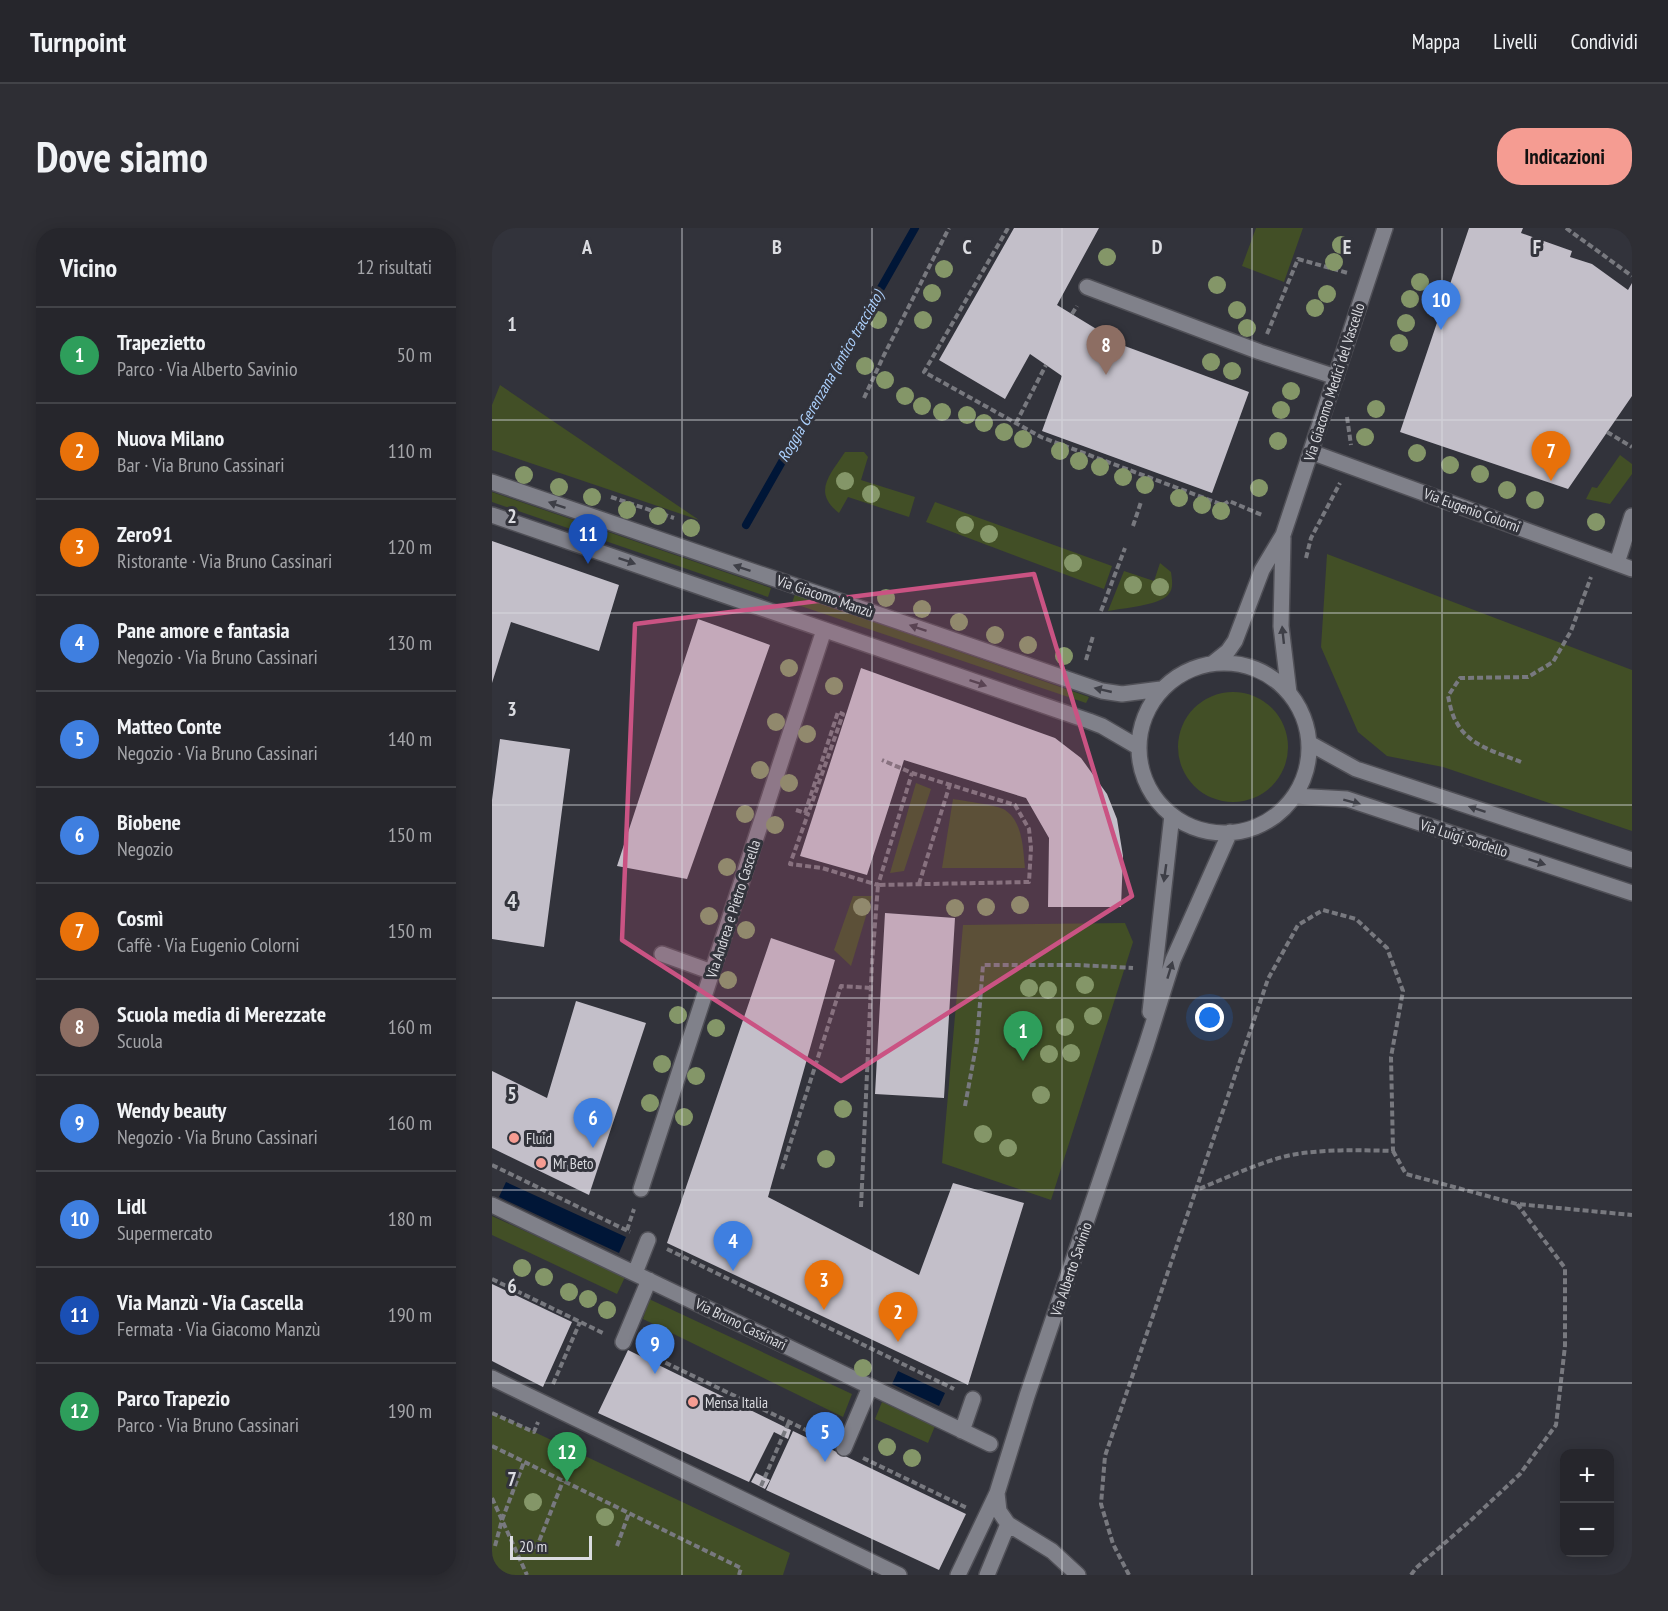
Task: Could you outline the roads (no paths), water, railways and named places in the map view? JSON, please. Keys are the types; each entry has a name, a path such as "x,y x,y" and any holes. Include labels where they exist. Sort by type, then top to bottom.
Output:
{"street":[{"name":"Via Giacomo Medici del Vascello","path":"1213,663 1228,651 1235,641 1262,570 1283,535 1385,228"},
{"path":"1087,287 1260,352 1336,377"},
{"name":"Via Eugenio Colorni","path":"1311,452 1632,569"},
{"name":"Via Giacomo Manzù","path":"492,482 1102,691 1122,694 1161,689"},
{"path":"492,515 1102,726 1138,747"},
{"path":"1617,563 1632,516"},
{"name":"Via Giacomo Medici del Vascello","path":"1283,535 1281,626 1289,693"},
{"name":"Via Andrea e Pietro Cascella","path":"641,1188 824,630"},
{"path":"1213,663 1247,665 1277,681 1299,708 1306,725 1309,743 1305,771 1294,796 1272,818 1245,830 1230,832 1199,829 1185,824 1159,802 1147,785 1141,768 1138,747 1141,726 1149,707 1161,689 1185,672 1213,663"},
{"path":"1309,743 1356,769 1632,860"},
{"name":"Via Luigi Sordello","path":"1294,796 1347,799 1632,893"},
{"name":"Via Alberto Savinio","path":"1146,1046 1172,815"},
{"name":"Via Alberto Savinio","path":"958,1575 997,1493 1173,960 1230,832"},
{"path":"662,954 712,972"},
{"name":"Via Bruno Cassinari","path":"492,1205 990,1444"},
{"path":"634,1273 648,1240"},
{"path":"623,1342 649,1280"},
{"path":"492,1378 899,1575"},
{"path":"844,1449 870,1387"},
{"path":"962,1431 973,1399"},
{"path":"997,1493 999,1511 1008,1524 1052,1551 1078,1575"},
{"path":"987,1575 1008,1524"}],"water":[{"path":"506,1182 626,1237 619,1253 499,1197"},
{"path":"898,1371 945,1393 939,1406 892,1384"}],"waterway":[{"name":"Roggia Gerenzana (antico tracciato)","path":"746,525 915,228"}],"place":[{"name":"Lidl","path":"1441,330"},
{"name":"Scuola media di Merezzate","path":"1106,375"},
{"name":"Cosmì","path":"1551,481"},
{"name":"Via Manzù - Via Cascella","path":"588,564"},
{"name":"Trapezietto","path":"1023,1061"},
{"name":"Fluid","path":"514,1138"},
{"name":"Biobene","path":"593,1148"},
{"name":"Mr Beto","path":"541,1163"},
{"name":"Pane amore e fantasia","path":"733,1271"},
{"name":"Zero91","path":"824,1310"},
{"name":"Nuova Milano","path":"898,1342"},
{"name":"Wendy beauty","path":"655,1374"},
{"name":"Mensa Italia","path":"693,1402"},
{"name":"Matteo Conte","path":"825,1462"},
{"name":"Parco Trapezio","path":"567,1482"}]}
